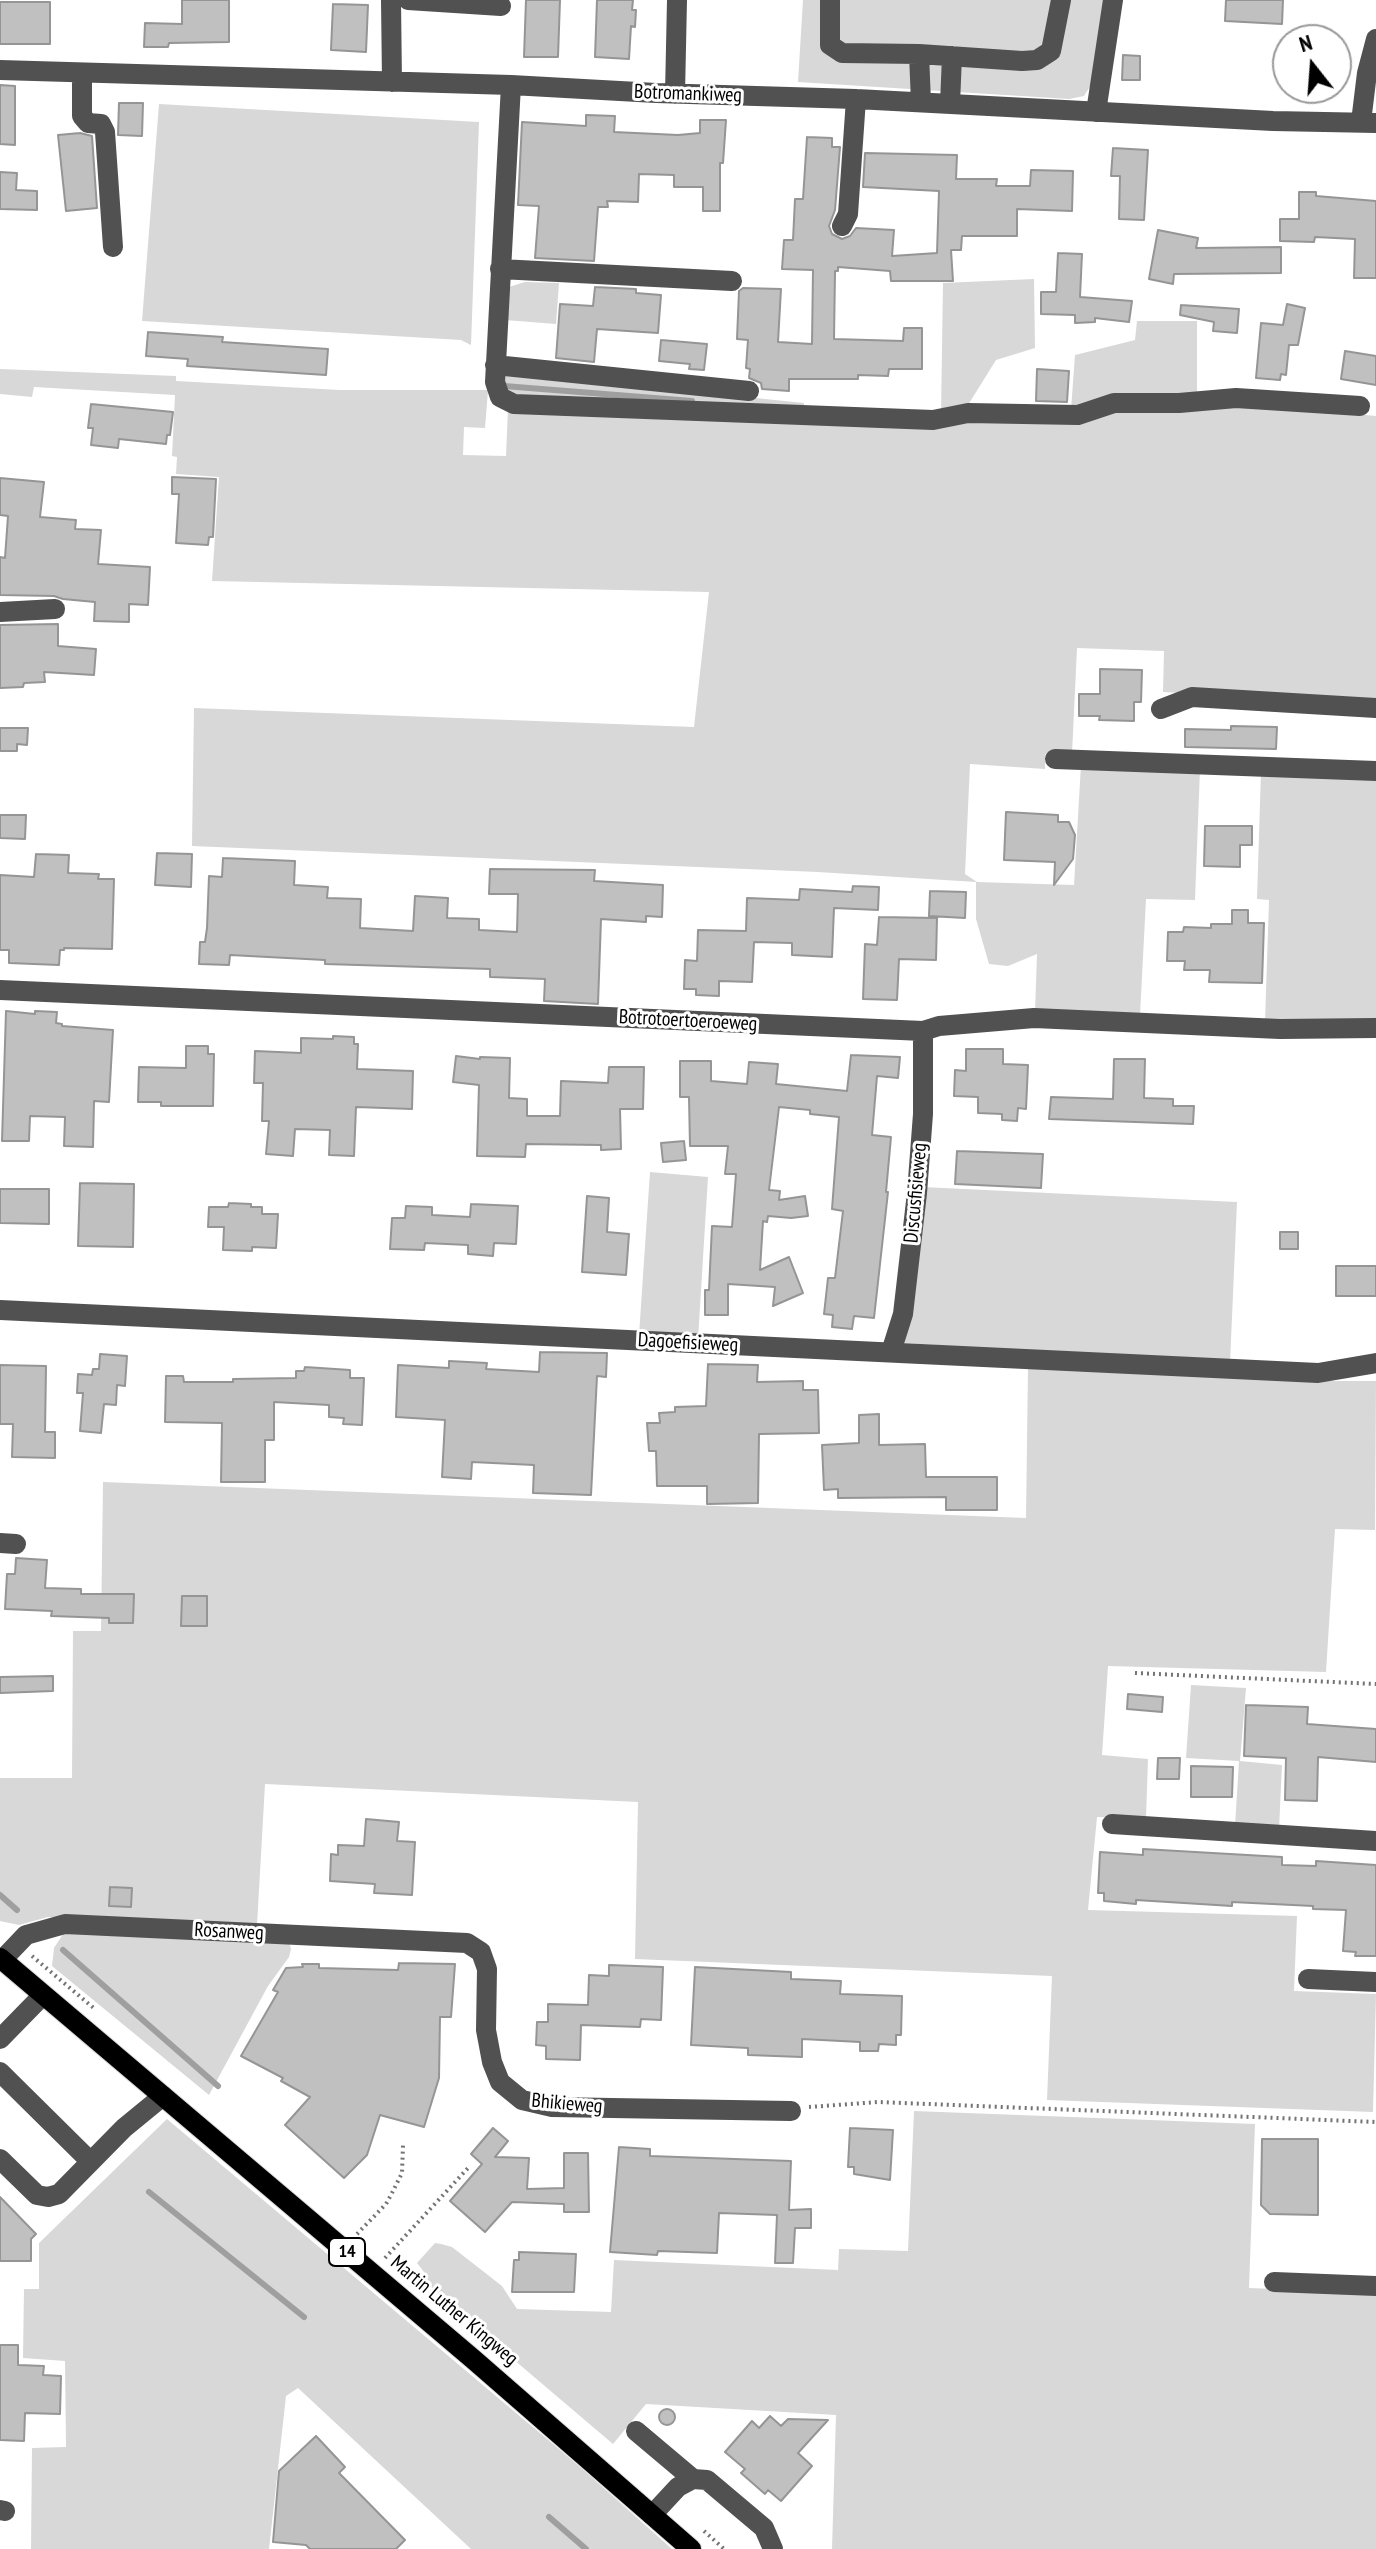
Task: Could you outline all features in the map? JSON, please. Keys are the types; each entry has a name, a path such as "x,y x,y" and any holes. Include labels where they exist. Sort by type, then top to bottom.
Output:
{"main road":[{"name":"Martin Luther Kingweg","path":"1,1959 473,2359 691,2549"}],"street":[{"path":"391,0 392,82"},
{"path":"408,0 501,6"},
{"path":"675,94 677,0"},
{"path":"830,0 830,45 842,53 919,54 1022,61 1037,60 1051,51 1061,0"},
{"path":"1096,112 1113,0"},
{"path":"1368,123 1367,73 1376,39"},
{"path":"919,54 921,102"},
{"path":"950,104 952,56"},
{"name":"Botromankiweg","path":"0,70 511,85 1368,123"},
{"path":"82,73 82,116 88,123 101,124 105,132 113,247"},
{"path":"511,85 495,382 500,397 514,404 933,420 968,413 1078,415 1114,403 1179,403 1236,398 1360,406"},
{"path":"842,226 848,214 856,99"},
{"path":"500,269 732,281"},
{"path":"495,365 749,391"},
{"path":"0,612 55,609"},
{"path":"1161,709 1192,697 1376,708"},
{"path":"1055,759 1376,771"},
{"name":"Botrotoertoeroeweg","path":"0,990 923,1031 939,1026 1034,1018 1280,1029 1376,1028"},
{"name":"Discusfisieweg","path":"891,1352 903,1314 917,1193 923,1114 923,1031"},
{"name":"Dagoefisieweg","path":"0,1310 1318,1373 1376,1363"},
{"path":"1112,1824 1376,1841"},
{"name":"Rosanweg","path":"1,1959 26,1935 65,1924 467,1943"},
{"name":"Bhikieweg","path":"467,1943 481,1952 487,1969 486,2030 492,2062 500,2082 522,2100 552,2107 791,2111"},
{"path":"1308,1979 1376,1982"},
{"path":"0,2039 43,1995"},
{"path":"0,2072 90,2161"},
{"path":"0,2159 37,2195 48,2197 59,2194 90,2161 163,2096"},
{"path":"1274,2282 1376,2286"},
{"path":"636,2431 693,2479"},
{"path":"652,2515 678,2487 693,2479 707,2480 764,2528 773,2549"}],"path":[{"path":"1135,1673 1376,1684"},
{"path":"791,2111 818,2105 878,2102 1376,2122"},
{"path":"357,2234 391,2195 402,2173 403,2145"},
{"path":"385,2258 468,2168"}],"shaded area":[{"path":"803,0 1104,0 1091,85 1084,96 1069,99 798,82"},
{"path":"159,104 479,122 471,345 461,340 142,321"},
{"path":"1034,279 1035,348 996,360 968,405 941,414 943,283"},
{"path":"525,282 559,283 556,324 505,320 509,287"},
{"path":"1137,321 1197,321 1197,396 1071,410 1075,355 1135,340"},
{"path":"0,369 176,376 176,381 340,390 488,390 485,428 464,427 463,455 506,456 508,409 934,426 1115,408 1240,403 1376,416 1376,704 1163,692 1164,651 1077,648 1072,754 1045,754 1045,769 970,764 965,874 977,882 1074,885 1081,765 1200,769 1195,900 1146,899 1140,1015 1035,1012 1037,954 1008,966 989,964 976,919 976,882 818,872 192,846 194,708 694,727 709,592 212,581 219,477 176,474 177,457 172,456 175,395 34,387 32,397 0,394"},
{"path":"512,373 804,403 804,412 507,394 502,375"},
{"path":"1261,771 1376,775 1376,1021 1265,1022 1269,900 1257,899"},
{"path":"650,1172 708,1177 698,1339 639,1335"},
{"path":"922,1187 1237,1202 1230,1363 905,1343 901,1334"},
{"path":"1028,1368 1376,1381 1375,1530 1335,1529 1326,1672 1108,1666 1102,1755 1148,1759 1146,1818 1097,1817 1088,1910 1297,1916 1294,1991 1376,1994 1373,2112 1047,2100 1052,1976 635,1959 638,1802 265,1784 257,1925 48,1917 19,1925 0,1921 0,1778 72,1778 73,1631 101,1631 103,1482 1026,1518"},
{"path":"1191,1685 1246,1688 1240,1761 1282,1765 1279,1829 1235,1826 1239,1761 1186,1758"},
{"path":"65,1931 289,1942 291,1949 209,2095 52,1966 54,1948"},
{"path":"914,2111 1255,2124 1249,2288 1376,2293 1376,2549 832,2549 836,2415 646,2404 613,2444 453,2308 424,2280 427,2276 417,2263 435,2243 441,2244 452,2247 502,2286 517,2309 611,2312 614,2260 838,2270 839,2249 908,2251"},
{"path":"167,2119 579,2466 672,2549 471,2549 298,2388 286,2396 269,2549 31,2549 32,2448 66,2447 65,2361 23,2358 24,2289 39,2289 39,2243"}],"building":[{"path":"182,0 229,0 229,42 169,43 168,47 144,47 145,23 182,24"},
{"path":"526,0 560,0 558,57 524,57"},
{"path":"597,0 633,0 635,27 631,26 629,59 595,57"},
{"path":"1226,0 1283,0 1282,24 1225,21"},
{"path":"0,2 50,2 50,44 0,44"},
{"path":"333,4 368,5 366,52 331,50"},
{"path":"1123,55 1140,56 1140,80 1122,80"},
{"path":"0,85 15,86 15,145 0,144"},
{"path":"119,103 143,103 142,136 118,135"},
{"path":"586,115 615,116 614,132 678,135 700,133 700,120 726,120 723,163 720,163 720,211 703,211 703,187 674,187 674,175 639,174 638,202 607,201 608,207 598,207 594,261 535,258 539,206 518,205 522,122 586,126"},
{"path":"80,133 92,136 97,208 66,211 58,135"},
{"path":"807,137 832,138 832,147 840,147 835,210 829,226 832,234 842,239 850,236 856,228 894,230 892,256 937,253 939,191 863,187 865,153 957,155 956,179 997,179 996,186 1030,186 1031,170 1073,171 1072,211 1017,209 1017,236 962,236 961,250 951,250 953,281 891,281 890,271 838,267 835,271 834,339 903,341 904,328 922,328 922,369 889,369 888,376 858,375 858,379 789,379 789,391 762,389 761,383 749,378 750,369 746,368 748,340 737,339 739,291 743,288 781,289 778,342 812,344 813,270 782,269 784,240 793,240 795,199 803,199"},
{"path":"1113,148 1148,150 1144,220 1119,219 1120,176 1111,176"},
{"path":"0,172 17,173 16,190 37,191 37,210 0,209"},
{"path":"1299,192 1376,201 1376,278 1354,278 1355,239 1315,237 1314,242 1280,241 1280,219 1299,219"},
{"path":"1158,230 1198,238 1196,248 1281,247 1281,273 1174,274 1173,284 1149,279"},
{"path":"1058,253 1082,254 1080,297 1132,301 1129,322 1095,318 1095,322 1075,323 1075,315 1041,314 1041,292 1056,292"},
{"path":"595,287 636,289 636,293 661,295 658,333 597,329 594,362 556,358 560,304 593,306"},
{"path":"1287,304 1305,308 1298,345 1289,345 1286,375 1281,374 1280,380 1256,378 1261,323 1283,325"},
{"path":"1181,305 1239,309 1237,333 1213,331 1214,322 1180,315"},
{"path":"148,332 223,337 222,342 328,349 326,375 187,366 188,359 146,356"},
{"path":"661,340 707,344 704,370 689,369 690,364 659,361"},
{"path":"1345,351 1376,356 1376,385 1341,379"},
{"path":"1037,369 1069,371 1067,402 1036,401"},
{"path":"91,404 173,412 166,444 119,439 118,448 91,445 93,428 88,428"},
{"path":"172,477 216,479 213,537 209,537 208,545 176,543 179,494 172,494"},
{"path":"0,478 44,482 40,517 76,520 75,529 101,530 98,564 150,567 148,605 129,604 129,622 94,621 95,602 54,596 0,595 0,557 5,558 8,516 0,515"},
{"path":"58,624 58,646 96,649 94,675 44,672 45,682 0,688 0,625"},
{"path":"1100,669 1142,670 1141,702 1134,702 1134,721 1079,716 1079,694 1100,694"},
{"path":"1231,726 1277,727 1276,749 1185,747 1185,729 1231,730"},
{"path":"0,728 28,728 27,745 17,744 17,751 0,751"},
{"path":"1006,812 1058,815 1058,822 1069,822 1075,835 1073,859 1054,885 1055,862 1004,860"},
{"path":"0,815 26,815 25,839 0,838"},
{"path":"1205,826 1252,826 1252,845 1240,845 1240,867 1204,866"},
{"path":"157,853 192,854 191,887 155,885"},
{"path":"36,854 69,855 68,873 99,874 98,879 114,879 112,949 64,948 60,950 59,965 9,963 9,950 0,950 0,875 34,877"},
{"path":"223,858 295,861 294,885 328,887 327,898 361,899 360,928 413,931 415,896 448,898 447,918 479,919 479,930 517,932 518,894 489,894 490,869 595,870 594,881 663,885 662,917 646,916 646,922 601,919 598,1004 544,1001 545,979 490,977 490,969 325,964 325,960 230,955 229,965 199,964 200,942 205,942 207,928 209,876 222,877"},
{"path":"853,886 879,887 878,910 834,908 832,957 792,955 792,943 754,942 752,982 719,981 719,996 696,995 696,989 684,989 685,960 697,961 698,930 746,931 747,898 799,900 800,889 852,892"},
{"path":"930,891 966,892 965,918 929,916"},
{"path":"1232,910 1248,910 1248,923 1264,923 1262,983 1209,982 1210,970 1184,970 1185,961 1167,961 1168,932 1183,932 1184,927 1211,928 1211,924 1232,924"},
{"path":"879,917 937,918 936,960 899,959 897,1000 863,999 865,944 877,945"},
{"path":"6,1011 35,1014 35,1011 57,1012 56,1023 62,1026 113,1030 109,1102 94,1101 93,1147 64,1146 65,1117 30,1116 29,1141 2,1141"},
{"path":"333,1036 354,1037 354,1044 358,1044 357,1069 413,1071 412,1109 356,1107 354,1156 329,1155 330,1130 295,1129 293,1156 266,1154 269,1121 262,1121 263,1083 254,1083 255,1051 301,1053 301,1038 333,1039"},
{"path":"186,1046 208,1046 208,1054 214,1054 213,1106 161,1106 161,1102 138,1102 139,1067 186,1068"},
{"path":"966,1049 1003,1049 1003,1064 1028,1065 1026,1109 1018,1108 1017,1121 1002,1120 1002,1114 978,1113 978,1097 954,1096 955,1070 966,1071"},
{"path":"851,1055 900,1057 898,1078 877,1076 872,1135 891,1137 874,1318 854,1316 852,1329 832,1327 833,1315 824,1314 828,1278 835,1278 843,1211 832,1209 839,1117 779,1107 769,1190 780,1191 779,1200 805,1196 808,1216 768,1216 767,1222 763,1221 760,1270 789,1257 803,1293 773,1306 775,1287 728,1284 728,1315 705,1315 712,1226 732,1227 736,1174 725,1174 728,1146 690,1146 689,1097 680,1097 680,1061 711,1061 711,1081 747,1084 749,1062 778,1064 776,1084 847,1091"},
{"path":"456,1056 510,1058 509,1098 527,1099 527,1116 560,1116 561,1081 608,1083 609,1067 644,1067 643,1109 620,1109 621,1149 601,1150 601,1145 526,1144 525,1157 477,1156 479,1085 453,1082"},
{"path":"1114,1059 1145,1059 1144,1098 1173,1099 1173,1106 1194,1106 1193,1124 1049,1119 1051,1097 1113,1099"},
{"path":"684,1141 686,1160 663,1162 661,1143"},
{"path":"957,1151 1043,1154 1041,1188 955,1184"},
{"path":"80,1183 134,1184 133,1247 78,1246"},
{"path":"0,1189 49,1189 49,1224 0,1223"},
{"path":"587,1196 609,1198 607,1232 629,1234 626,1275 582,1272"},
{"path":"229,1203 251,1204 251,1207 262,1207 262,1214 278,1214 276,1248 223,1250 224,1227 208,1227 209,1207 228,1207"},
{"path":"471,1204 518,1206 516,1244 494,1243 493,1256 468,1254 468,1245 425,1243 424,1250 390,1249 392,1218 405,1218 406,1206 432,1207 432,1215 470,1217"},
{"path":"1280,1232 1298,1232 1298,1249 1280,1249"},
{"path":"1336,1266 1376,1266 1376,1296 1336,1296"},
{"path":"540,1352 607,1353 606,1377 597,1376 591,1495 533,1493 534,1465 472,1462 471,1479 442,1477 445,1420 396,1417 398,1365 449,1368 449,1361 487,1363 486,1369 539,1372"},
{"path":"100,1354 127,1356 125,1386 117,1385 116,1405 104,1404 101,1433 80,1431 83,1393 77,1393 78,1374 92,1375 93,1369 99,1369"},
{"path":"708,1364 758,1365 757,1382 803,1381 803,1390 818,1390 819,1433 759,1434 758,1503 707,1504 707,1486 657,1486 656,1451 649,1451 647,1423 660,1423 659,1413 675,1412 675,1407 706,1406"},
{"path":"0,1365 46,1366 45,1432 55,1432 55,1458 12,1457 13,1424 0,1424"},
{"path":"305,1367 350,1370 350,1378 364,1378 362,1425 343,1424 344,1418 329,1417 329,1405 274,1402 274,1440 265,1440 265,1482 221,1482 222,1423 165,1422 166,1376 183,1376 184,1382 296,1378 296,1371 304,1371"},
{"path":"879,1414 879,1445 925,1444 926,1477 997,1477 997,1510 946,1510 946,1497 838,1498 838,1489 824,1490 822,1445 859,1443 859,1415"},
{"path":"16,1558 47,1560 45,1588 81,1589 81,1594 134,1594 133,1623 109,1623 109,1618 51,1616 52,1611 5,1609 7,1574 15,1574"},
{"path":"182,1596 207,1596 207,1626 181,1626"},
{"path":"53,1676 53,1691 0,1693 0,1677"},
{"path":"1128,1694 1163,1697 1162,1712 1127,1709"},
{"path":"1246,1705 1308,1707 1307,1724 1376,1729 1376,1762 1318,1757 1317,1801 1285,1800 1286,1758 1244,1756"},
{"path":"1158,1758 1180,1758 1179,1779 1157,1779"},
{"path":"1191,1766 1233,1767 1232,1797 1191,1797"},
{"path":"366,1819 399,1822 397,1841 415,1842 412,1895 374,1893 375,1884 330,1881 331,1854 338,1855 338,1845 364,1846"},
{"path":"1143,1849 1282,1857 1282,1865 1316,1866 1316,1861 1376,1865 1376,1956 1355,1956 1356,1952 1343,1951 1346,1910 1232,1902 1232,1906 1104,1901 1104,1893 1098,1893 1100,1852 1143,1855"},
{"path":"110,1887 132,1888 131,1907 109,1906"},
{"path":"399,1963 455,1964 451,2017 440,2017 439,2078 424,2127 380,2115 367,2155 344,2178 285,2125 310,2097 281,2081 283,2078 241,2056 278,1992 273,1990 286,1968 319,1964 319,1968 398,1970"},
{"path":"609,1965 663,1967 661,2020 641,2019 640,2027 581,2025 580,2060 546,2059 546,2046 536,2045 537,2022 548,2022 548,2004 588,2005 589,1975 609,1976"},
{"path":"695,1967 791,1972 791,1979 841,1981 840,1994 902,1996 901,2035 896,2035 896,2045 879,2044 878,2051 860,2051 860,2042 802,2039 802,2057 748,2055 748,2048 691,2045"},
{"path":"493,2128 508,2141 495,2157 529,2158 527,2189 564,2188 564,2153 588,2153 589,2212 564,2212 564,2204 512,2202 485,2232 450,2201 482,2164 471,2154"},
{"path":"850,2128 893,2130 890,2180 854,2174 854,2167 848,2167"},
{"path":"1262,2139 1318,2139 1318,2215 1270,2214 1261,2205"},
{"path":"619,2147 650,2149 650,2156 791,2161 789,2210 811,2209 811,2228 795,2228 793,2263 775,2263 777,2215 719,2213 717,2253 658,2251 657,2255 610,2252"},
{"path":"0,2197 36,2234 31,2239 31,2261 0,2261"},
{"path":"519,2252 576,2254 574,2292 512,2292 514,2260 519,2260"},
{"path":"0,2345 18,2345 18,2365 44,2366 43,2375 61,2376 60,2414 25,2413 24,2441 0,2440"},
{"path":"667,2409 673,2411 673,2423 667,2425 661,2423 659,2417 661,2411"},
{"path":"770,2416 781,2426 788,2419 828,2420 798,2453 812,2466 781,2501 768,2490 765,2494 741,2473 745,2469 725,2452 752,2421 759,2428"},
{"path":"316,2436 345,2467 339,2473 405,2540 396,2549 310,2549 306,2545 273,2542 279,2471"}],"waterway":[{"path":"504,386 692,401"},
{"path":"0,1895 17,1910"},
{"path":"63,1950 218,2086"},
{"path":"149,2192 304,2317"},
{"path":"549,2517 586,2549"}]}
